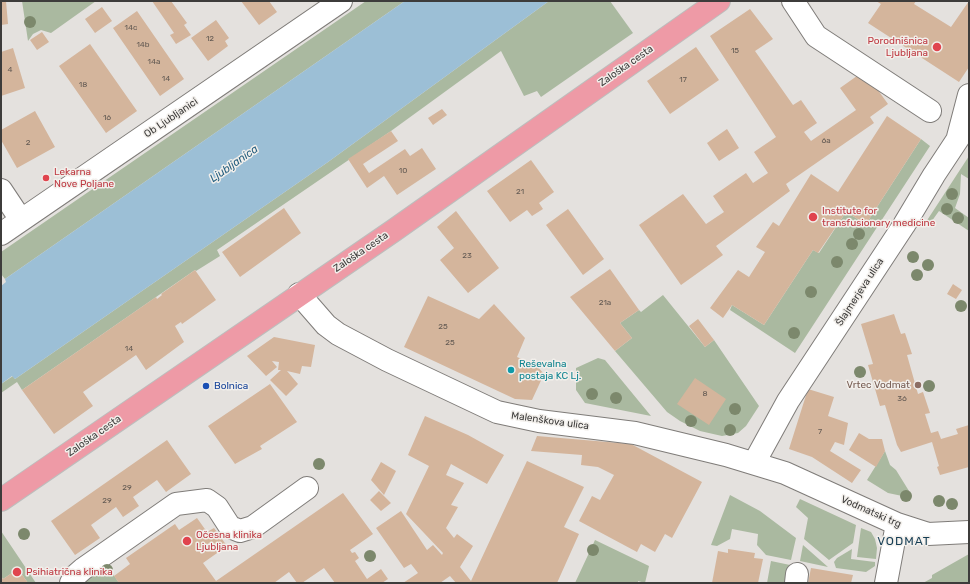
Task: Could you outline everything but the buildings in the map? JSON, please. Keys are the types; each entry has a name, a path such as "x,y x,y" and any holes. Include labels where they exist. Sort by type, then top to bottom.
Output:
{"main road":[{"name":"Zaloška cesta","path":"1,500 463,182 719,1"}],"street":[{"name":"Ob Ljubljanici","path":"1,234 341,1"},
{"path":"793,1 816,36 930,111"},
{"name":"Šlajmerjeva ulica","path":"754,463 788,401 904,225 963,131 969,94"},
{"path":"1,190 21,220"},
{"name":"Malenškova ulica","path":"299,294 326,325 338,334 387,360 497,412 539,421 635,433 754,463 785,473 827,492"},
{"path":"71,583 75,576 83,569 176,504 207,500 217,507 230,527 240,531 253,527 307,488"},
{"name":"Vodmatski trg","path":"827,492 897,524 928,534 966,533"},
{"path":"886,583 897,524"}],"green space":[{"path":"22,1 96,1 51,33 41,30 33,34 28,41"},
{"path":"366,1 405,1 5,279 1,274 1,252"},
{"path":"549,1 610,1 633,33 541,97 537,91 524,96 501,51 391,131 217,250 220,256 196,271 195,270 22,390 17,382 1,393 1,384 13,376 15,379 328,162"},
{"path":"921,139 930,146 795,353 730,310 732,305 764,325 813,250 819,253 846,212 866,224"},
{"path":"969,156 969,179 961,174 960,194 955,208 969,218 969,231 939,211 929,225 924,225"},
{"path":"663,295 705,347 714,340 759,406 746,426 738,433 722,436 700,431 680,421 667,412 615,351 632,338 620,323 639,310 641,312"},
{"path":"598,358 605,360 651,416 585,403 576,390 576,368"},
{"path":"885,451 890,465 896,470 909,491 907,497 888,493 867,480"},
{"path":"730,495 760,511 796,538 791,560 766,555 757,545 758,534 732,529 730,539 717,546 711,545"},
{"path":"800,499 856,525 853,543 829,560 804,539 808,518 796,507"},
{"path":"861,528 871,532 875,539 877,548 876,559 857,557"},
{"path":"1,531 36,583 28,583 18,569 3,579 1,576"},
{"path":"595,540 649,566 645,583 638,581 638,583 575,583"},
{"path":"803,545 828,567 800,561"},
{"path":"852,549 851,559 875,562 875,566 866,572 836,568 834,562 837,558"},
{"path":"969,554 969,583 923,583 932,578 932,575"},
{"path":"771,561 790,565 786,583 767,583"},
{"path":"106,563 119,583 80,583"}],"water":[{"name":"Ljubljanica","path":"405,1 549,1 328,162 15,379 12,376 1,384 1,286 6,282 5,279"}],"place":[{"name":"Porodnišnica Ljubljana","path":"937,47"},
{"name":"Lekarna Nove Poljane","path":"46,178"},
{"name":"Institute for transfusionary medicine","path":"813,217"},
{"name":"Reševalna postaja KC Lj.","path":"511,370"},
{"name":"Vrtec Vodmat","path":"918,385"},
{"name":"Bolnica","path":"206,386"},
{"name":"Očesna klinika Ljubljana","path":"187,541"},
{"name":"Psihiatrična klinika","path":"17,572"}],"district":[{"name":"VODMAT","path":"904,542"}]}
